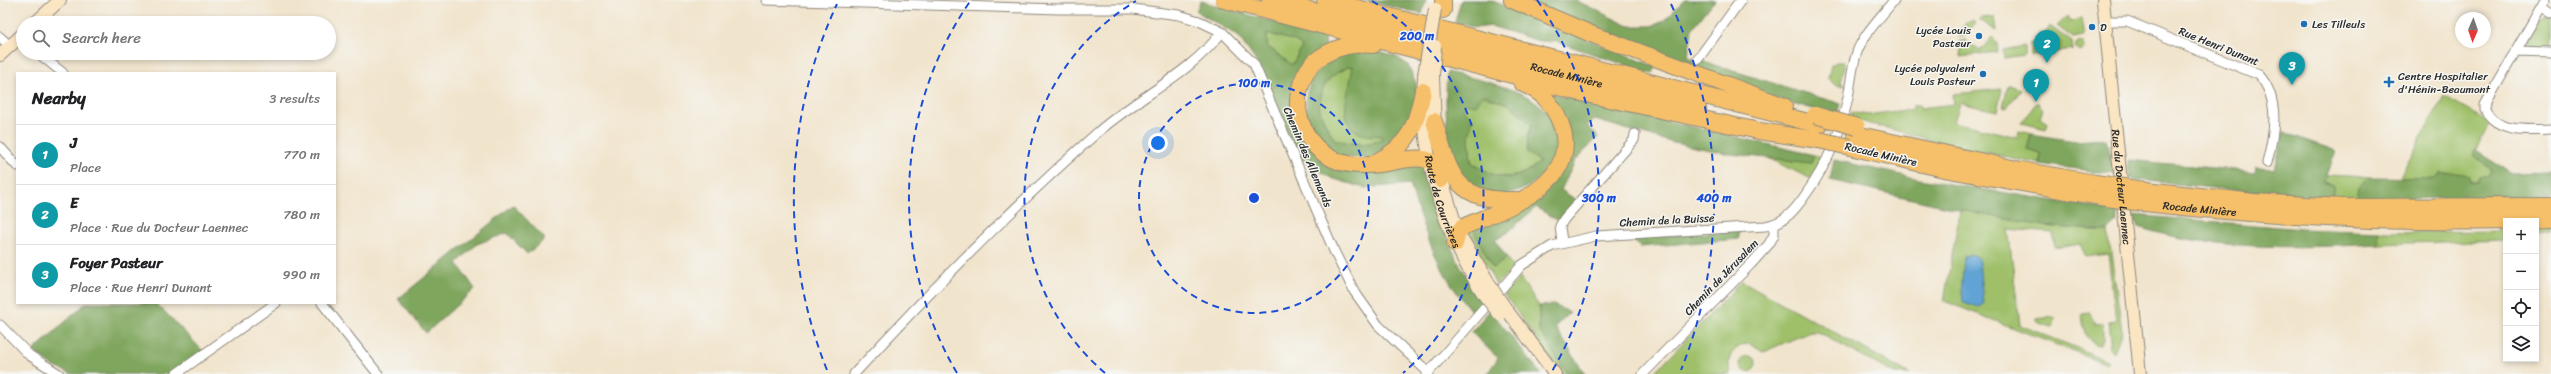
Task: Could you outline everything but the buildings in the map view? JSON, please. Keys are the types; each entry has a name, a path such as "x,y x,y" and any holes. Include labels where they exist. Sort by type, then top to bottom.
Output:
{"highway":[{"path":"1224,0 1496,71 1651,109 1759,131 1818,127"},
{"name":"Rocade Minière","path":"1270,0 1456,45 1818,127"},
{"name":"Rocade Minière","path":"1325,0 1854,136 1933,151 2097,190"},
{"path":"1512,0 1818,127 1854,136"},
{"path":"1407,48 1368,45 1340,47 1316,60 1308,70 1299,90 1299,113 1302,127 1317,149 1338,162 1348,165 1370,165 1412,158 1429,160 1436,166 1441,180"},
{"path":"1457,238 1544,187 1556,169 1563,149 1562,126 1549,101 1528,86 1496,71"},
{"path":"1370,165 1394,150 1413,131 1427,81"},
{"path":"1434,121 1447,165 1458,183 1481,197 1500,201 1523,200"},
{"name":"Rocade Minière","path":"1854,136 1944,169 2097,190 2253,215 2363,221 2503,221"},
{"name":"Rocade Minière","path":"2136,196 2343,207 2459,208 2551,206"},
{"name":"Rocade Minière","path":"2539,220 2551,219"}],"main road":[{"path":"43,16 60,0"},
{"name":"Rue du Docteur Laennec","path":"2103,0 2140,374"},
{"name":"Route de Courrières","path":"1441,4 1427,81 1429,160 1439,201 1457,238 1488,291 1548,374"},
{"path":"0,55 16,41"},
{"name":"Route de Courrières","path":"1427,81 1434,121 1441,180 1457,238"},
{"name":"Route de Courrières","path":"1503,312 1555,374"}],"street":[{"name":"Chemin des Allemands","path":"766,0 1058,10 1133,9 1180,15 1199,21 1222,32 1254,64 1335,252 1354,291 1378,325 1427,373"},
{"path":"1698,60 1741,0"},
{"path":"1774,225 1793,211 1825,164 1846,107 1856,54 1861,42 1894,0"},
{"path":"2551,12 2543,3 2485,105 2485,109 2492,118 2515,130 2551,129"},
{"name":"Rue Henri Dunant","path":"2106,21 2127,21 2259,76 2267,89 2275,120 2275,130 2267,164"},
{"path":"854,374 1042,182 1106,125 1203,54 1222,32"},
{"path":"0,35 10,46"},
{"path":"2516,51 2551,52"},
{"path":"47,60 62,72"},
{"path":"1562,242 1560,226 1564,220 1634,140 1635,134"},
{"path":"0,147 16,165"},
{"name":"Chemin de la Buisse","path":"1427,373 1522,265 1542,251 1562,242 1596,236 1774,225"},
{"name":"Chemin de Jérusalem","path":"1643,374 1760,254 1774,235 1774,225"},
{"path":"176,374 275,304"},
{"path":"323,304 378,374"},
{"path":"0,325 29,355 59,374"}],"green space":[{"path":"1364,0 1426,0 1422,14"},
{"path":"1461,0 1490,0 1656,67 1652,74 1558,42 1539,41 1491,26 1476,28 1455,22"},
{"path":"1525,0 1575,0 1629,26 1651,26 1664,21 1684,0 1715,0 1692,29 1688,57 1841,104 1837,116 1765,95"},
{"path":"1201,1 1325,37 1326,49 1292,110 1325,162 1418,162 1426,166 1435,204 1447,238 1454,254 1483,303 1473,313 1451,284 1434,252 1421,219 1410,184 1364,188 1331,178 1298,156 1256,61 1238,36 1196,11","holes":["1267,33 1295,41 1302,47 1292,65 1267,46"]},
{"path":"2547,14 2551,15 2551,46 2529,45 2527,38 2540,16"},
{"path":"2068,16 2071,22 2081,18 2084,36 2073,38 2057,26"},
{"path":"1994,17 1996,31 1980,20 1980,18"},
{"path":"1973,20 1976,22 1965,36 1959,37 1959,31 1968,21"},
{"path":"2050,26 2072,42 2073,50 2030,55 2030,43 2036,43 2040,33 2044,35"},
{"path":"1267,33 1295,41 1302,47 1292,65 1267,46"},
{"path":"1992,37 1997,42 1998,52 1961,56 1960,41 1965,40 1980,51"},
{"path":"2080,41 2085,46 2080,51 2075,46"},
{"path":"2024,46 2024,55 2004,58 2003,50"},
{"path":"1354,50 1379,52 1397,57 1408,65 1416,83 1417,101 1405,134 1371,159 1341,157 1319,144 1307,121 1306,95 1312,78 1325,61","holes":["1353,66 1346,104 1348,122 1353,129 1362,134 1381,136 1383,139 1377,142 1353,144 1334,139 1322,117 1320,100 1326,84 1337,72 1345,68"]},
{"path":"1837,62 1845,62 1841,83 1846,85 1836,85 1828,78 1831,65"},
{"path":"1353,65 1352,74 1362,134 1381,136 1383,140 1358,144 1334,139 1322,117 1319,107 1323,89 1331,75"},
{"path":"1447,72 1502,86 1530,98 1541,106 1549,115 1556,136 1554,155 1545,171 1532,184 1515,192 1497,195 1480,191 1465,180 1458,170 1453,157 1447,128","holes":["1483,95 1511,105 1532,125 1528,136 1527,152 1540,162 1522,174 1506,177 1498,176 1489,173 1471,162 1469,138 1472,118 1463,109 1465,103 1476,105"]},
{"path":"2008,85 2013,85 2021,90 2007,108 2003,107"},
{"path":"2002,89 1997,111 1960,103 1954,122 2017,137 2019,131 2031,134 2027,150 2040,154 2040,164 1950,145 1849,118 1852,112 1867,115 1913,109 1913,105 1919,104 1920,108 1954,104 1953,94"},
{"path":"1551,94 1814,155 1811,163 1731,154 1674,143 1595,120 1587,125 1598,137 1575,161 1561,190 1576,200 1558,221 1536,207 1507,233 1495,240 1507,258 1493,268 1476,236 1474,227 1560,172"},
{"path":"1483,95 1511,105 1532,125 1528,136 1540,162 1531,169 1514,176 1506,177 1489,173 1471,162 1469,138 1472,118 1463,109 1465,102"},
{"path":"2444,96 2490,122 2473,155 2492,169 2489,175 2479,177 2477,182 2399,179"},
{"path":"2037,102 2043,109 2040,118 2048,124 2046,129 2021,123"},
{"path":"2284,132 2336,151 2324,182 2333,186 2334,198 2249,192 2130,179 2128,160 2255,172 2256,166 2274,170"},
{"path":"2031,134 2075,141 2106,139 2114,174 2040,164 2040,154 2027,150"},
{"path":"2475,150 2513,174 2551,173 2551,196 2404,200 2357,199 2359,188 2369,177 2435,178 2440,172 2469,177 2469,183 2477,182 2479,177 2489,175 2492,169 2473,155"},
{"path":"1814,155 1821,157 1811,179 1768,158 1811,163"},
{"path":"1834,160 1919,179 2117,211 2117,222 2108,231 2044,226 1960,210 1830,180"},
{"path":"2326,175 2369,177 2359,188 2357,199 2334,198 2333,186 2324,182"},
{"path":"513,205 545,239 527,254 507,233 477,244 457,263 475,289 426,333 398,299"},
{"path":"1960,210 2044,226 2108,231 2122,331 2114,352 2109,348 2111,339 2109,322 2116,321 2108,254 2084,257 2081,244 2055,248 2053,233 2008,229 2020,325 2109,361 2107,364 1944,301"},
{"path":"2133,215 2302,229 2378,232 2379,244 2288,247 2226,244 2166,235 2138,227"},
{"path":"1474,227 1493,268 1507,258 1513,268 1496,285 1469,230"},
{"path":"2539,230 2551,230 2551,235 2539,235"},
{"path":"1739,231 1739,239 1640,247 1629,238"},
{"path":"2503,231 2503,240 2379,244 2378,232"},
{"path":"1520,278 1539,306 1539,330 1568,374 1562,374 1504,294"},
{"path":"1742,281 1910,374 1895,374 1817,332 1810,332 1763,352 1749,344 1738,347 1734,350 1730,358 1730,374 1653,374"},
{"path":"85,304 157,304 203,351 169,374 72,374 53,366 33,351"},
{"path":"1553,305 1570,312 1555,327 1585,374 1568,374 1539,330 1539,306"},
{"path":"1490,310 1541,374 1487,374 1498,358 1471,332"},
{"path":"2090,313 2095,325 2103,324 2103,340 2100,345 2090,342 2085,334 2082,314"},
{"path":"2055,317 2054,325 2051,327 2039,323 2035,319"},
{"path":"1745,356 1751,356 1756,361 1754,370 1751,372 1745,372 1740,367 1740,361"}],"water":[{"path":"1970,254 1976,256 1979,262 1983,303 1979,308 1964,303 1961,295 1964,257"}],"place":[{"name":"Les Tilleuls","path":"2304,24"},
{"name":"D","path":"2092,27"},
{"name":"Lycée Louis Pasteur","path":"1979,36"},
{"name":"E","path":"2047,63"},
{"name":"Lycée polyvalent Louis Pasteur","path":"1983,74"},
{"name":"Centre Hospitalier d'Hénin-Beaumont","path":"2389,82"},
{"name":"Foyer Pasteur","path":"2292,85"},
{"name":"J","path":"2036,102"}]}
